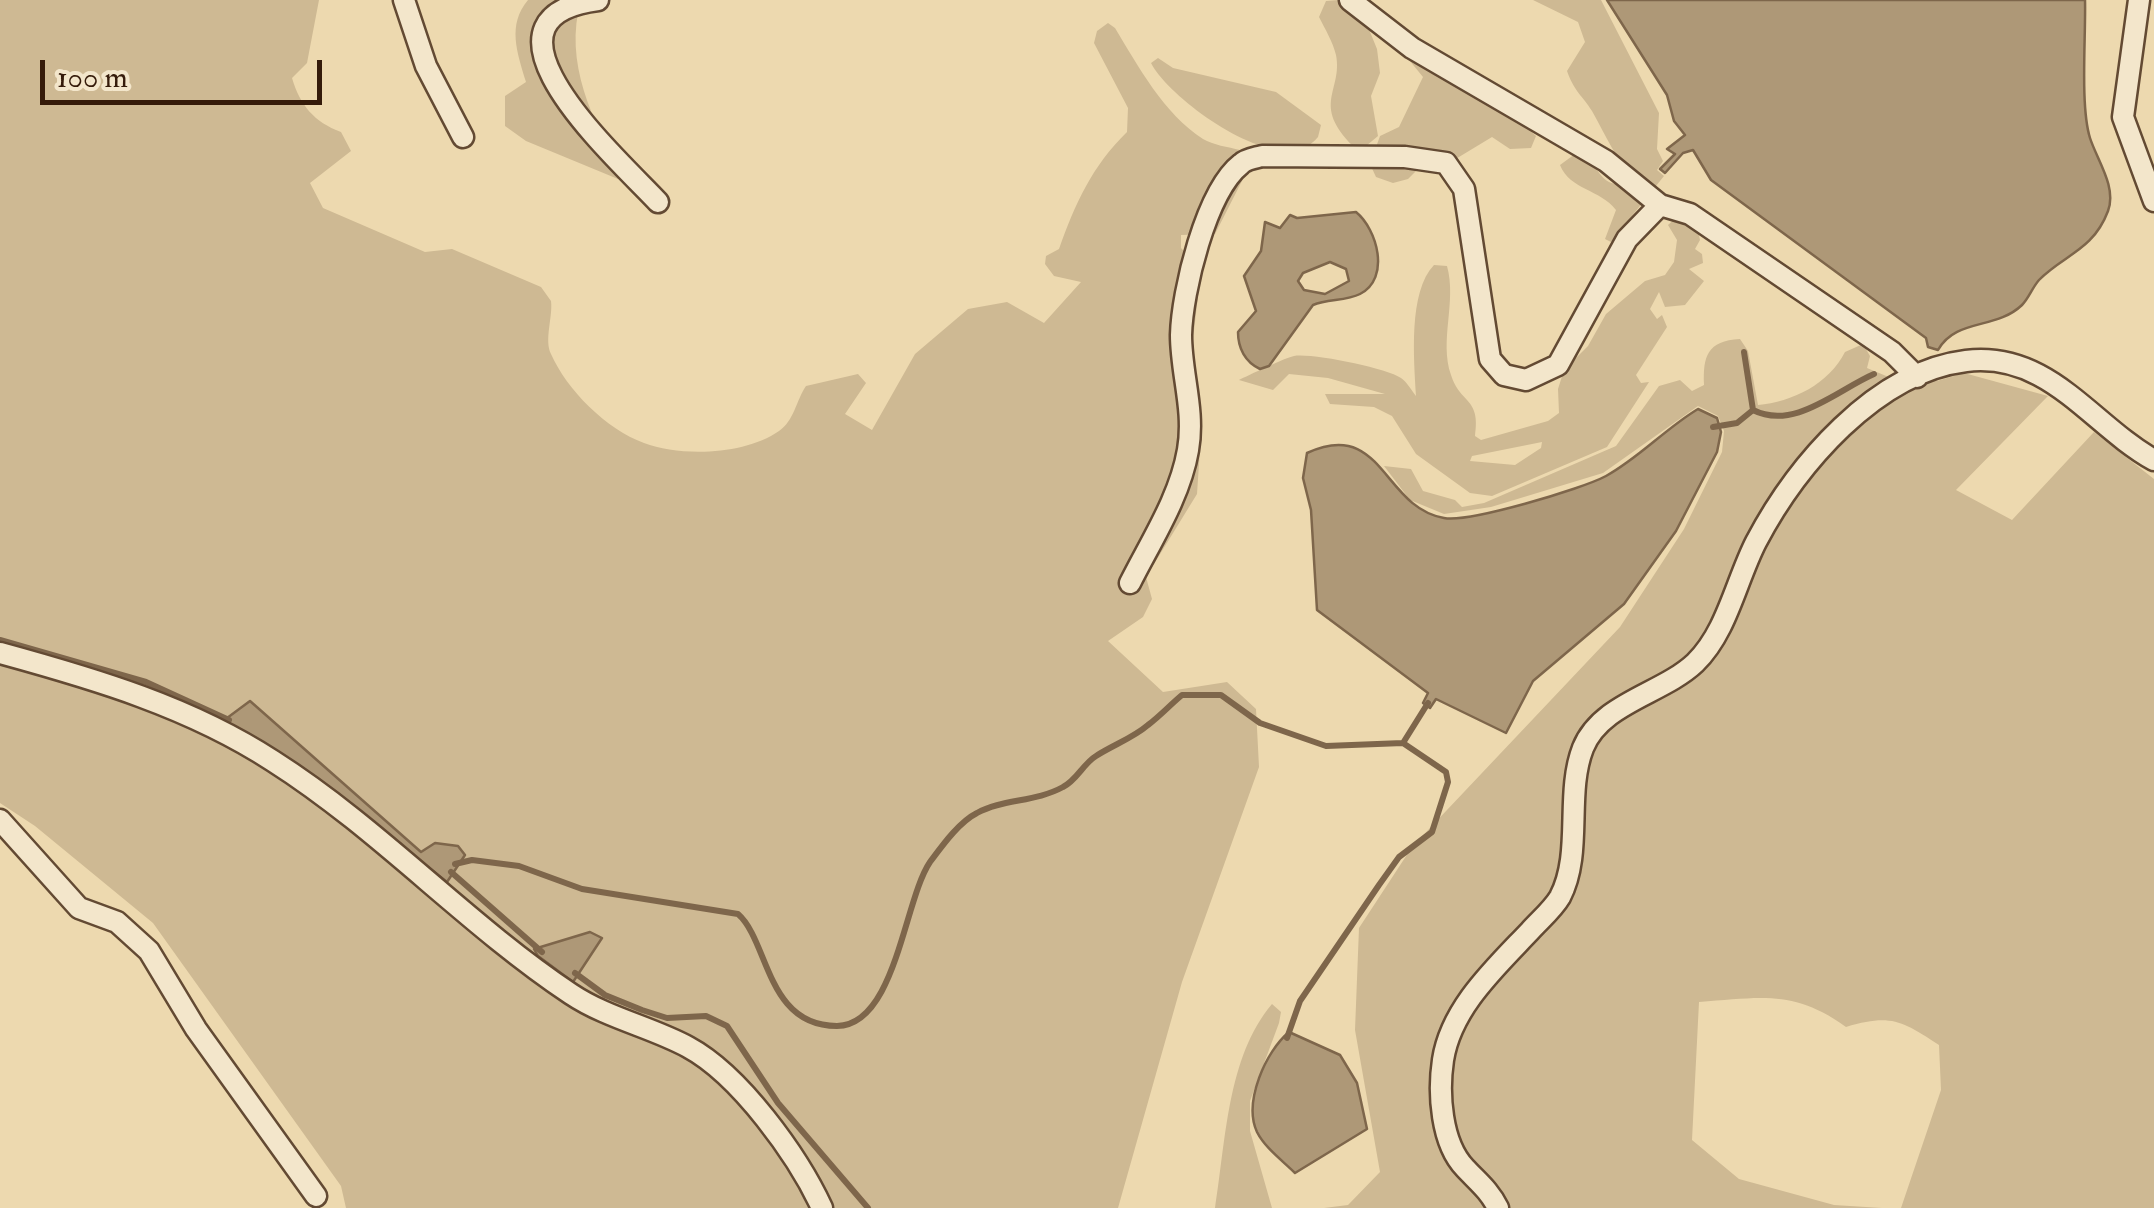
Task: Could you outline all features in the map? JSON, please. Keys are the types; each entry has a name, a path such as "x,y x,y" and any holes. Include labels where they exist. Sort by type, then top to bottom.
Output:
{"street":[{"path":"404,0 421,54 463,136"},
{"path":"598,0 577,3 555,14 542,29 538,47 545,66 572,105 658,202"},
{"path":"1350,0 1412,48 1606,161 1660,205 1690,214 1892,352 1917,377"},
{"path":"2139,0 2123,117 2154,201"},
{"path":"1130,583 1178,486 1188,448 1190,402 1181,338 1184,296 1198,246 1225,183 1242,162 1262,156 1405,157 1446,163 1464,189 1490,359 1504,375 1526,380 1558,364 1627,239 1660,205"},
{"path":"1498,1208 1486,1186 1452,1151 1442,1099 1442,1062 1462,1008 1564,889 1576,785 1587,740 1614,712 1694,664 1713,642 1756,542 1814,454 1866,408 1917,377 1966,361 2002,362 2032,370 2060,385 2154,460"},
{"path":"0,653 100,680 200,719 273,760 337,806 572,995 711,1060 791,1154 822,1208"},
{"path":"0,820 79,908 117,922 149,951 196,1030 316,1196"}],"shaded area":[{"path":"0,0 319,0 307,63 292,78 309,111 341,132 351,151 310,183 323,208 425,252 452,249 541,287 551,301 549,348 577,394 630,437 676,450 731,449 765,439 788,422 806,386 858,374 866,383 845,414 872,430 915,354 968,309 1007,302 1044,323 1081,282 1054,276 1045,264 1046,256 1059,249 1086,186 1127,132 1128,108 1094,43 1097,31 1108,23 1153,88 1189,129 1203,139 1240,150 1246,173 1215,234 1181,235 1181,248 1201,270 1192,348 1202,419 1197,494 1146,577 1152,599 1143,617 1108,641 1163,692 1227,682 1256,709 1259,767 1182,982 1118,1208 346,1208 341,1186 153,923 35,826 0,803","holes":["250,702 421,853 435,843 465,856 447,882 345,799 245,734 233,716"]},
{"path":"528,0 581,0 576,23 578,69 592,113 623,176 618,179 526,141 505,126 505,96 526,82 516,29"},
{"path":"1339,0 1366,22 1377,49 1380,73 1371,96 1378,136 1366,146 1353,146 1340,132 1331,108 1336,55 1319,17 1326,1"},
{"path":"1533,0 1601,0 1659,113 1657,149 1663,161 1657,170 1664,176 1611,242 1605,239 1616,210 1571,180 1560,165 1575,154 1614,184 1636,180 1617,156 1567,71 1585,42 1578,22"},
{"path":"1607,0 2085,0 2085,108 2090,138 2108,183 2108,211 2086,244 2048,271 2012,313 1955,333 1938,350 1928,347 1926,338 1711,180 1693,150 1683,153 1665,173 1660,169 1675,154 1667,149 1685,135 1674,121 1667,95"},
{"path":"1405,55 1526,127 1536,136 1531,148 1510,149 1492,137 1454,160 1419,168 1408,179 1393,183 1376,177 1370,164 1380,136 1399,127 1423,77"},
{"path":"1158,58 1173,68 1276,92 1321,125 1318,137 1301,149 1279,150 1228,131 1202,114 1162,78 1151,63"},
{"path":"1356,212 1375,241 1378,266 1370,287 1360,294 1313,305 1269,366 1260,369 1246,358 1238,338 1238,332 1256,311 1244,276 1261,251 1265,222 1280,228 1290,215 1297,218","holes":["1330,262 1346,269 1349,281 1325,294 1304,290 1298,281 1303,273"]},
{"path":"1678,216 1697,227 1700,240 1695,249 1702,254 1703,263 1689,269 1704,281 1685,305 1665,307 1659,292 1650,309 1657,319 1662,315 1667,327 1636,375 1641,383 1649,382 1607,447 1492,496 1470,493 1416,454 1392,416 1374,407 1330,404 1325,394 1385,394 1328,378 1289,374 1273,390 1239,380 1290,357 1316,357 1393,374 1416,396 1415,327 1420,292 1434,265 1447,266 1448,362 1455,384 1475,414 1475,436 1481,440 1548,421 1559,413 1558,389 1564,370 1588,346 1606,314 1645,281 1665,275 1674,262 1677,240 1668,225","holes":["1542,442 1541,448 1515,465 1470,461 1472,456"]},
{"path":"1740,339 1748,351 1758,405 1784,400 1808,389 1829,373 1845,352 1863,344 1870,356 1867,368 1891,378 1937,381 1964,373 2048,396 1956,490 2012,520 2094,432 2154,479 2154,1208 1901,1208 1941,1090 1939,1045 1895,1022 1874,1021 1846,1027 1809,1006 1759,998 1699,1002 1692,1140 1739,1179 1834,1205 1882,1208 1324,1208 1348,1205 1380,1172 1355,1030 1359,928 1412,847 1620,627 1684,529 1722,452 1724,431 1718,416 1698,406 1603,473 1491,507 1444,514 1410,500 1384,466 1411,469 1423,491 1455,500 1462,507 1484,503 1616,446 1659,386 1680,380 1692,391 1704,385 1709,352 1720,343"},
{"path":"1698,409 1717,418 1721,432 1717,452 1676,531 1624,604 1533,681 1506,733 1436,699 1430,708 1423,703 1428,693 1317,610 1311,510 1303,478 1307,453 1332,445 1352,447 1367,455 1423,511 1457,518 1525,504 1606,476"},
{"path":"250,701 421,852 435,843 458,846 465,855 447,882 299,766 223,721"},
{"path":"590,932 602,938 573,982 534,949"},
{"path":"1272,1004 1281,1012 1250,1101 1250,1131 1272,1208 1215,1208 1237,1074 1257,1025"},
{"path":"1289,1032 1340,1055 1357,1083 1367,1129 1295,1173 1265,1143 1253,1120 1259,1078 1272,1051"}],"waterway":[{"path":"1744,352 1753,410"},
{"path":"1713,427 1737,423 1753,410 1768,415 1800,412 1874,374"},
{"path":"0,640 146,682 229,720"},
{"path":"455,864 472,860 519,866 582,889 738,914 757,943 783,998 796,1012 814,1022 837,1026 857,1020 873,1005 896,958 921,880 930,862 964,822 987,808 1063,787 1091,759 1142,730 1182,695 1221,695 1260,723 1326,746 1403,743 1446,772 1448,782 1432,832 1399,857 1379,885 1300,1001 1287,1038"},
{"path":"1403,743 1428,703"},
{"path":"451,872 542,952"},
{"path":"575,973 605,995 642,1010 667,1018 706,1016 727,1026 778,1103 868,1208"}]}
